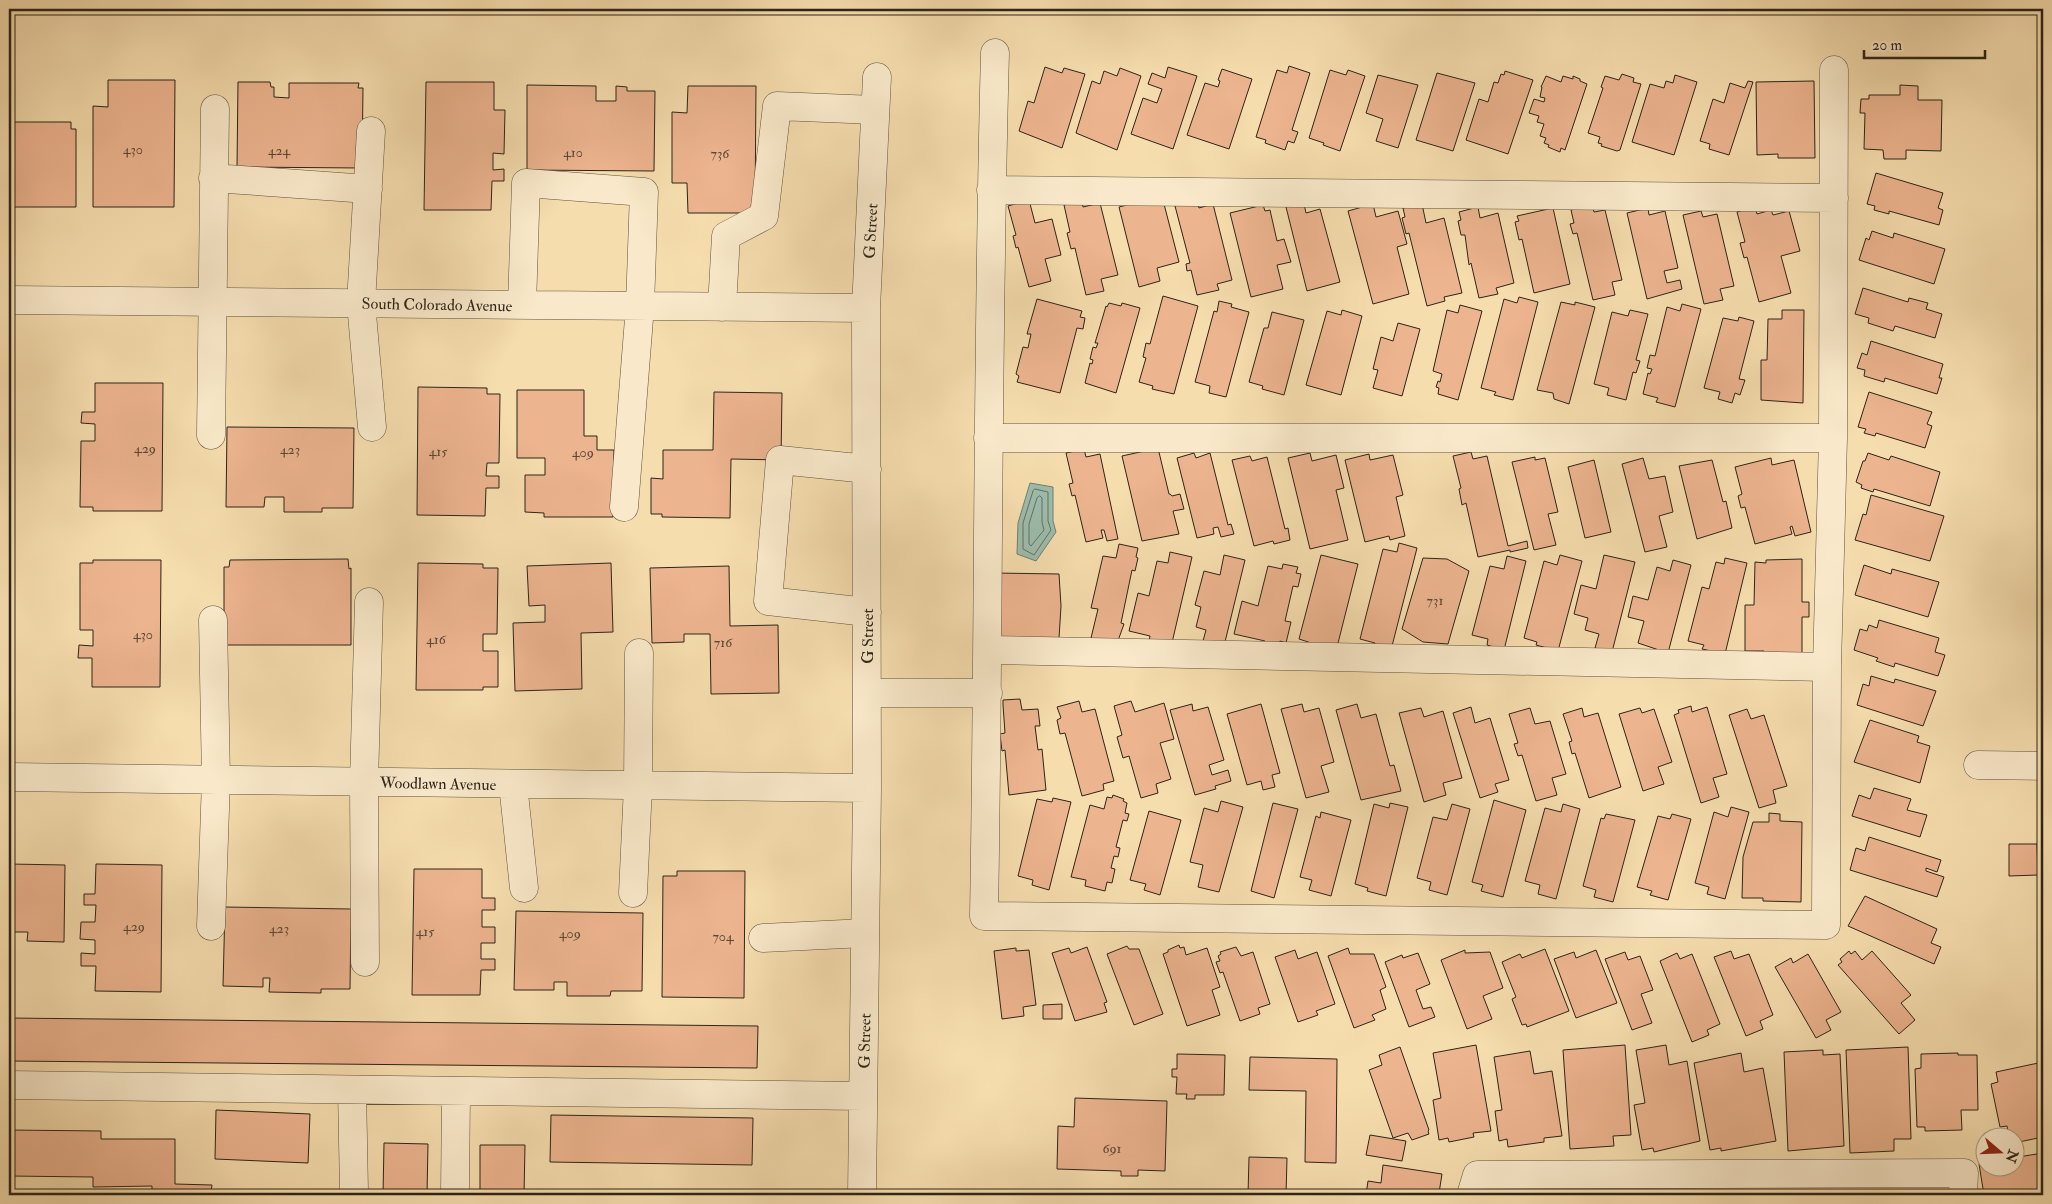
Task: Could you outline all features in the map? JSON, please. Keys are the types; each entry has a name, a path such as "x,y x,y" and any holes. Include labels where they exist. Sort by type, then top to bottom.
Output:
{"street":[{"path":"995,53 991,190 988,438 989,650 984,916 1826,925 1834,70"},
{"name":"G Street","path":"862,1195 867,788 866,308 877,77"},
{"path":"722,307 726,236 764,216 777,106 875,110"},
{"path":"211,435 214,110"},
{"path":"371,131 361,303 372,427"},
{"path":"213,178 368,189"},
{"path":"522,305 526,183 644,192 640,306 624,507"},
{"path":"991,190 1834,198"},
{"name":"South Colorado Avenue","path":"9,300 866,308"},
{"path":"988,438 1832,438"},
{"path":"867,469 780,460 768,601 867,612"},
{"path":"365,962 364,782 369,602"},
{"path":"211,926 216,780 213,620"},
{"path":"989,650 1827,667"},
{"path":"633,893 638,786 639,653"},
{"path":"867,693 988,693"},
{"path":"1978,765 2043,766"},
{"name":"Woodlawn Avenue","path":"9,777 867,788"},
{"path":"513,784 524,888"},
{"path":"763,938 865,932"},
{"path":"9,1085 863,1096"},
{"path":"352,1090 354,1191"},
{"path":"455,1195 456,1091"},
{"path":"1471,1195 1477,1175 1964,1173 1963,1195"}],"water":[{"path":"1030,483 1053,487 1053,521 1056,532 1036,561 1017,554 1018,523"}],"building":[{"path":"1289,66 1310,73 1292,130 1298,132 1294,143 1288,141 1285,150 1265,143 1266,140 1256,137 1277,70 1287,73"},
{"path":"1045,67 1062,73 1064,68 1085,74 1062,148 1019,131 1028,101 1034,103"},
{"path":"1168,67 1197,76 1173,149 1131,134 1143,98 1157,103 1162,89 1148,84 1152,73 1165,78"},
{"path":"1120,68 1141,76 1117,150 1076,133 1092,81 1100,84 1104,71 1117,76"},
{"path":"1222,69 1252,79 1229,149 1187,135 1205,83 1218,87 1220,81 1218,80"},
{"path":"1330,70 1346,75 1348,70 1365,76 1340,151 1309,138"},
{"path":"1505,71 1533,80 1508,154 1466,140 1479,99 1488,102 1494,82 1498,83 1501,74 1504,75"},
{"path":"1437,73 1475,83 1453,151 1416,140"},
{"path":"1622,74 1634,78 1633,82 1641,84 1620,150 1617,151 1601,146 1602,144 1598,143 1600,137 1588,133 1603,88 1601,87 1605,76 1619,80"},
{"path":"1378,75 1418,85 1398,148 1376,141 1383,119 1366,113"},
{"path":"1675,75 1697,82 1674,155 1632,142 1650,84 1664,88 1666,81 1673,83"},
{"path":"1546,76 1561,82 1563,76 1573,79 1573,76 1587,84 1565,150 1561,148 1560,152 1548,147 1549,145 1544,143 1546,138 1540,136 1544,124 1537,122 1539,116 1529,113 1534,99 1544,102 1545,98 1540,97 1541,87"},
{"path":"108,80 175,80 174,207 93,207 93,106 108,107"},
{"path":"1748,81 1753,82 1729,155 1709,149 1710,144 1700,141 1713,99 1724,103 1730,83 1745,88"},
{"path":"1814,81 1815,158 1778,158 1778,154 1757,155 1756,82"},
{"path":"238,82 270,82 271,87 274,87 274,97 289,98 289,83 359,83 358,88 363,88 362,168 237,167"},
{"path":"426,82 494,82 494,110 505,110 504,154 493,153 493,170 504,169 504,181 492,181 491,210 424,210"},
{"path":"527,85 596,86 596,101 616,101 616,86 627,87 627,91 655,91 654,171 527,170"},
{"path":"1900,85 1918,86 1918,100 1942,100 1941,151 1906,150 1906,159 1884,159 1883,150 1864,149 1865,113 1860,113 1861,99 1869,99 1869,95 1900,95"},
{"path":"688,86 756,86 755,213 688,213 687,183 672,183 672,112 687,113"},
{"path":"9,122 71,122 71,129 76,129 76,207 9,207"},
{"path":"1876,173 1943,193 1938,208 1943,210 1939,225 1889,211 1889,214 1874,210 1875,206 1867,204"},
{"path":"1029,200 1035,223 1052,219 1061,255 1045,259 1051,281 1029,287 1018,247 1016,248 1013,236 1016,235 1008,206"},
{"path":"1197,200 1199,208 1213,204 1232,280 1217,284 1219,290 1197,295 1191,270 1187,271 1186,264 1190,263 1175,206"},
{"path":"1082,201 1083,207 1100,203 1118,275 1101,279 1104,291 1086,295 1075,248 1071,249 1067,233 1070,232 1064,205"},
{"path":"1139,202 1164,204 1179,262 1157,268 1160,281 1139,287 1119,207"},
{"path":"1285,203 1304,204 1306,213 1320,209 1340,282 1307,291"},
{"path":"1373,204 1376,217 1398,211 1407,244 1397,247 1409,294 1373,304 1348,211"},
{"path":"1422,204 1426,223 1444,218 1462,293 1444,297 1445,301 1427,306 1409,233 1406,234 1402,218 1405,217 1403,208"},
{"path":"1263,205 1265,211 1270,210 1277,241 1284,239 1291,262 1277,265 1283,289 1251,297 1230,213"},
{"path":"1592,205 1594,212 1605,210 1622,280 1612,282 1615,295 1593,300 1577,233 1573,234 1570,224 1574,223 1571,210"},
{"path":"1478,207 1480,218 1498,213 1514,283 1496,288 1498,294 1479,298 1471,263 1469,265 1465,235 1461,235 1458,221 1461,220 1459,212"},
{"path":"1755,207 1757,214 1771,210 1773,215 1789,211 1800,251 1781,256 1791,293 1759,302 1747,257 1744,258 1740,243 1745,242 1737,212"},
{"path":"1553,208 1570,284 1534,293 1522,239 1519,240 1515,222 1519,221 1517,216"},
{"path":"1648,208 1649,215 1665,211 1678,268 1664,271 1667,283 1680,280 1682,289 1647,299 1627,213"},
{"path":"1701,211 1703,217 1717,214 1734,286 1720,289 1723,300 1704,304 1683,215"},
{"path":"1872,231 1893,238 1894,233 1945,249 1934,284 1859,260 1866,238 1869,240"},
{"path":"1863,288 1908,302 1909,298 1928,303 1926,309 1942,314 1935,338 1895,326 1893,331 1868,323 1869,318 1855,314"},
{"path":"1163,296 1198,306 1174,394 1152,389 1153,386 1139,382 1146,358 1143,357 1146,343 1150,344"},
{"path":"1519,297 1538,302 1513,400 1494,395 1496,392 1481,388 1504,299 1517,303"},
{"path":"1037,299 1082,311 1080,317 1085,318 1083,329 1077,328 1060,393 1017,382 1019,376 1016,374 1023,347 1028,348 1031,334 1027,334"},
{"path":"1219,301 1232,304 1231,307 1249,312 1226,397 1209,393 1210,386 1195,382 1214,311 1217,312"},
{"path":"1561,302 1575,305 1575,302 1595,307 1569,404 1554,399 1553,393 1537,390"},
{"path":"1109,303 1121,306 1122,303 1140,308 1116,393 1085,383 1090,363 1092,364 1093,360 1090,359 1093,347 1096,348 1098,343 1095,343 1106,306"},
{"path":"1682,304 1701,309 1675,407 1656,402 1658,398 1643,394 1648,373 1650,374 1652,369 1647,368 1650,355 1655,356 1667,307 1680,311"},
{"path":"1460,305 1482,311 1458,400 1438,394 1439,388 1436,387 1438,381 1440,382 1442,374 1433,371 1447,310 1458,313"},
{"path":"1342,310 1362,316 1341,395 1306,385 1327,311 1341,315"},
{"path":"1630,310 1648,314 1636,360 1640,361 1636,373 1633,372 1626,400 1607,395 1609,388 1594,384 1612,312 1628,316"},
{"path":"1782,310 1804,310 1803,403 1761,400 1761,360 1767,360 1768,319 1782,319"},
{"path":"1272,312 1304,320 1284,395 1262,389 1263,386 1249,382 1264,328 1268,328"},
{"path":"1739,317 1754,321 1739,379 1745,380 1740,395 1735,393 1732,403 1718,399 1720,392 1704,388 1723,318 1738,321"},
{"path":"1398,323 1420,329 1402,396 1373,388 1378,370 1373,369 1381,337 1393,341"},
{"path":"1871,341 1943,364 1939,378 1942,378 1937,394 1885,378 1884,382 1864,376 1865,370 1857,368 1862,353 1867,355"},
{"path":"95,383 163,383 162,511 93,511 93,507 80,507 81,441 95,441 95,424 81,423 82,412 95,412"},
{"path":"418,387 487,388 487,394 500,394 499,463 487,463 486,476 499,476 499,488 486,488 485,516 417,515"},
{"path":"517,390 584,390 584,436 597,436 597,450 614,450 613,517 544,517 544,513 525,512 525,475 545,475 545,458 517,458"},
{"path":"714,392 782,393 781,460 731,459 730,518 662,517 662,514 651,514 651,478 663,479 663,450 713,450"},
{"path":"1869,392 1932,412 1927,424 1932,426 1925,448 1876,433 1875,436 1864,433 1866,429 1858,427"},
{"path":"227,427 354,428 353,508 322,508 322,512 284,512 284,497 265,497 264,507 226,507"},
{"path":"1158,448 1169,494 1172,496 1180,494 1184,509 1173,511 1179,534 1142,541 1122,456"},
{"path":"1084,449 1086,457 1100,454 1118,539 1107,541 1104,530 1101,530 1103,538 1086,542 1075,495 1072,496 1069,484 1073,483 1066,453"},
{"path":"1471,452 1473,459 1487,456 1508,546 1527,541 1528,548 1478,557 1466,503 1462,505 1459,489 1461,488 1453,456"},
{"path":"1194,453 1196,458 1210,453 1228,525 1231,524 1234,534 1221,537 1218,527 1213,528 1214,534 1197,538 1177,458"},
{"path":"1310,453 1312,461 1336,455 1344,488 1336,490 1348,540 1310,549 1288,458"},
{"path":"1868,453 1889,460 1891,456 1940,472 1930,506 1874,489 1873,492 1861,488 1862,485 1856,482 1863,461 1865,461"},
{"path":"1369,454 1370,460 1393,455 1403,495 1396,497 1405,536 1390,540 1389,536 1365,542 1345,460"},
{"path":"1250,456 1252,461 1267,457 1285,529 1288,528 1290,540 1274,544 1273,541 1254,546 1232,460"},
{"path":"1535,457 1535,460 1545,458 1558,512 1548,514 1556,545 1534,550 1512,462"},
{"path":"1643,458 1649,479 1665,476 1673,512 1659,516 1667,547 1645,552 1622,464"},
{"path":"1771,458 1772,465 1794,460 1811,532 1795,536 1792,526 1790,527 1792,534 1755,544 1745,507 1741,508 1738,496 1742,494 1735,467"},
{"path":"1594,460 1611,532 1585,538 1568,467"},
{"path":"1712,460 1723,502 1726,501 1732,528 1697,539 1679,466"},
{"path":"1871,495 1944,516 1930,561 1855,540 1863,514 1866,515"},
{"path":"1399,543 1417,548 1391,650 1360,639 1383,549 1397,552"},
{"path":"1119,544 1138,548 1136,557 1138,558 1135,571 1132,570 1121,623 1124,624 1115,649 1091,638 1098,609 1091,608 1103,556 1116,558"},
{"path":"1170,552 1192,557 1171,647 1149,642 1150,636 1129,631 1138,593 1149,596 1157,561 1168,563"},
{"path":"1224,555 1245,560 1224,646 1203,641 1206,630 1196,627 1201,607 1195,605 1204,571 1220,575"},
{"path":"1321,555 1358,564 1336,651 1299,639"},
{"path":"1560,555 1582,561 1558,651 1536,645 1537,642 1524,638 1544,561 1557,565"},
{"path":"1604,555 1635,562 1612,652 1595,648 1599,634 1585,630 1588,618 1574,614 1581,585 1596,589"},
{"path":"1507,556 1526,561 1504,650 1487,645 1488,639 1472,635 1490,566 1504,569"},
{"path":"1423,558 1447,559 1469,571 1448,644 1423,642 1402,629"},
{"path":"1725,558 1747,563 1725,654 1702,649 1704,645 1688,641 1702,587 1709,589 1716,562 1724,564"},
{"path":"348,559 349,569 351,568 351,645 224,645 224,567 229,567 230,560"},
{"path":"1802,559 1802,602 1809,602 1809,617 1802,617 1802,654 1765,654 1764,651 1745,651 1745,605 1754,605 1755,562 1766,563 1766,560"},
{"path":"93,560 161,560 160,687 92,687 92,658 78,658 79,645 93,646 93,630 80,630 80,563 93,563"},
{"path":"1673,560 1691,565 1668,653 1638,643 1644,621 1628,617 1633,596 1648,600 1657,567 1670,571"},
{"path":"418,563 483,564 483,568 498,568 497,634 483,634 483,651 498,651 498,687 483,687 483,690 416,690"},
{"path":"611,563 613,632 581,633 582,689 515,691 513,623 545,622 545,605 529,606 527,566"},
{"path":"1283,564 1298,567 1296,573 1301,574 1298,587 1293,586 1285,621 1291,622 1286,643 1280,641 1278,649 1263,646 1265,641 1234,634 1242,601 1258,606 1268,566 1282,569"},
{"path":"1864,565 1891,574 1892,569 1939,582 1928,617 1855,595"},
{"path":"729,566 730,626 778,625 779,693 711,694 710,634 684,634 684,642 652,643 650,568"},
{"path":"995,573 1059,574 1061,606 1059,638 995,637"},
{"path":"1879,620 1939,638 1935,652 1945,655 1938,676 1895,663 1894,667 1876,661 1878,658 1854,650 1860,629 1867,631 1869,625 1877,628"},
{"path":"1871,676 1894,683 1895,679 1936,691 1923,726 1857,705 1863,684 1869,686"},
{"path":"1020,699 1022,710 1038,709 1040,726 1035,726 1038,750 1042,749 1046,790 1009,795 1005,750 1002,751 1000,734 1005,733 1003,700"},
{"path":"1079,701 1082,712 1095,709 1114,781 1103,784 1104,790 1082,796 1065,733 1060,734 1057,720 1061,718 1057,707"},
{"path":"1131,701 1135,712 1164,703 1174,739 1160,743 1171,779 1156,784 1158,793 1141,798 1129,756 1123,758 1117,737 1122,735 1114,706"},
{"path":"1192,704 1193,711 1208,707 1224,760 1209,765 1212,775 1228,770 1231,781 1215,786 1216,789 1195,795 1170,710"},
{"path":"1261,704 1280,773 1272,775 1275,787 1263,790 1261,781 1247,785 1227,714"},
{"path":"1302,704 1304,712 1319,708 1334,762 1321,766 1329,792 1306,798 1281,709"},
{"path":"1357,704 1361,718 1376,714 1390,766 1394,765 1401,791 1361,800 1336,710"},
{"path":"1691,706 1692,712 1707,707 1727,774 1713,778 1719,797 1701,803 1674,715 1679,713 1678,710"},
{"path":"1471,707 1475,723 1490,718 1509,780 1495,784 1498,792 1480,798 1453,713"},
{"path":"1421,708 1424,717 1443,711 1462,778 1443,783 1446,795 1424,802 1399,713"},
{"path":"1530,708 1535,724 1550,721 1566,774 1552,778 1557,795 1536,801 1522,755 1518,756 1514,744 1518,743 1509,714"},
{"path":"1582,708 1584,717 1598,713 1621,787 1589,798 1575,753 1572,754 1569,742 1572,741 1563,714"},
{"path":"1640,708 1642,713 1654,709 1672,762 1658,767 1664,784 1643,791 1619,714"},
{"path":"1747,709 1751,719 1764,715 1787,786 1773,790 1776,803 1759,808 1729,715"},
{"path":"1870,720 1919,736 1917,742 1930,746 1920,783 1854,762"},
{"path":"1874,788 1911,799 1907,810 1927,815 1920,837 1852,816 1859,795 1870,799"},
{"path":"1113,795 1124,799 1123,801 1127,803 1125,813 1129,814 1127,821 1123,820 1116,847 1120,848 1118,857 1114,856 1111,868 1115,869 1112,883 1107,882 1105,891 1085,886 1086,880 1071,877 1090,805 1104,809 1107,797 1112,798"},
{"path":"1053,798 1071,802 1049,890 1032,885 1033,880 1018,876 1037,799 1052,802"},
{"path":"1494,800 1526,810 1503,897 1481,891 1483,885 1472,882"},
{"path":"1221,801 1243,807 1219,892 1198,887 1203,865 1190,862 1204,808 1218,812"},
{"path":"1273,803 1298,809 1274,898 1251,891"},
{"path":"1390,803 1408,807 1386,896 1367,891 1368,888 1355,884 1374,804 1389,808"},
{"path":"1452,804 1470,809 1447,895 1429,890 1431,882 1417,878 1433,817 1447,820"},
{"path":"1563,804 1580,809 1556,899 1538,894 1540,885 1525,881 1545,808 1561,812"},
{"path":"1731,807 1749,812 1725,899 1707,894 1709,887 1695,883 1714,812 1728,817"},
{"path":"1149,811 1181,820 1160,895 1144,890 1146,884 1130,880"},
{"path":"1321,812 1351,820 1331,896 1309,890 1312,880 1300,877 1316,816 1320,818"},
{"path":"1769,813 1780,814 1780,821 1802,822 1801,902 1763,901 1763,898 1742,898 1743,857 1753,822 1769,822"},
{"path":"1606,814 1635,820 1613,902 1594,897 1596,890 1583,886 1601,818 1604,819"},
{"path":"1672,814 1691,819 1668,900 1650,895 1652,891 1637,887 1658,816 1670,819"},
{"path":"1869,837 1941,860 1937,872 1926,868 1926,871 1944,877 1937,897 1850,870 1856,848 1865,851"},
{"path":"2009,844 2037,844 2038,875 2009,876"},
{"path":"9,864 65,865 64,942 27,941 28,932 9,932"},
{"path":"96,864 162,865 161,992 95,991 96,966 81,966 81,953 95,954 95,940 80,939 81,922 95,922 96,905 84,905 84,894 95,894"},
{"path":"414,869 482,869 482,898 495,898 495,910 482,910 482,927 495,927 495,943 481,943 481,959 495,959 495,970 481,970 480,995 412,995"},
{"path":"677,871 745,871 744,998 662,997 663,876 677,876"},
{"path":"1865,896 1937,929 1931,943 1941,947 1934,964 1848,926"},
{"path":"225,907 351,909 350,989 321,989 321,993 269,992 270,978 263,978 263,987 223,986"},
{"path":"516,911 643,913 642,991 611,991 610,996 567,996 567,982 554,982 554,990 514,990"},
{"path":"1179,945 1180,948 1184,947 1186,955 1207,948 1220,987 1212,990 1220,1015 1187,1026 1163,954"},
{"path":"1127,946 1129,949 1139,949 1163,1014 1134,1025 1107,954"},
{"path":"1087,947 1107,1002 1104,1003 1107,1012 1075,1021 1052,953 1069,948 1071,953"},
{"path":"1236,947 1241,956 1253,952 1270,1004 1258,1008 1260,1014 1240,1021 1223,972 1220,973 1216,962 1220,961 1218,956 1221,954 1220,952"},
{"path":"1016,948 1016,951 1029,950 1036,1005 1023,1007 1024,1016 1002,1019 994,951"},
{"path":"1348,948 1350,954 1374,954 1386,987 1380,990 1386,1009 1372,1015 1375,1020 1354,1028 1328,956"},
{"path":"1545,949 1569,1011 1527,1027 1526,1024 1522,1025 1512,999 1516,997 1502,962 1520,954 1522,958"},
{"path":"1295,950 1298,959 1317,952 1335,1004 1316,1011 1318,1015 1298,1022 1275,957"},
{"path":"1465,950 1465,953 1490,952 1503,988 1483,996 1492,1019 1467,1029 1441,960"},
{"path":"1596,950 1617,1003 1576,1018 1554,959 1574,952 1576,958"},
{"path":"1731,951 1734,959 1749,954 1773,1015 1760,1021 1763,1029 1746,1036 1714,957"},
{"path":"1849,951 1851,954 1855,951 1862,960 1872,951 1911,995 1901,1003 1915,1020 1899,1034 1838,965 1842,962 1840,959"},
{"path":"1625,952 1628,960 1640,956 1653,990 1641,994 1652,1023 1632,1030 1605,959"},
{"path":"1418,953 1430,984 1416,990 1423,1009 1431,1007 1435,1017 1409,1027 1385,962 1402,955 1403,958"},
{"path":"1677,953 1680,959 1692,954 1720,1024 1707,1030 1709,1035 1692,1042 1660,961"},
{"path":"1808,954 1841,1012 1826,1020 1831,1030 1816,1038 1775,967 1791,958 1793,963"},
{"path":"1062,1004 1062,1019 1043,1019 1043,1005"},
{"path":"9,1018 758,1026 757,1068 9,1061"},
{"path":"1476,1045 1491,1131 1473,1133 1474,1137 1449,1142 1448,1138 1439,1140 1433,1100 1441,1098 1433,1053"},
{"path":"1625,1045 1631,1135 1613,1136 1614,1146 1570,1149 1563,1050"},
{"path":"1666,1045 1669,1065 1687,1061 1700,1141 1654,1152 1653,1148 1642,1150 1634,1105 1645,1103 1636,1050"},
{"path":"1400,1047 1429,1130 1429,1134 1412,1140 1408,1133 1393,1138 1369,1070 1382,1065 1379,1055"},
{"path":"1908,1047 1911,1139 1894,1139 1894,1151 1850,1153 1846,1050"},
{"path":"1823,1050 1823,1055 1840,1054 1844,1146 1788,1151 1784,1052"},
{"path":"1530,1051 1534,1074 1552,1071 1562,1136 1544,1138 1544,1142 1508,1147 1507,1139 1499,1141 1495,1111 1502,1110 1494,1057"},
{"path":"1741,1053 1744,1072 1763,1068 1776,1141 1721,1151 1721,1148 1710,1150 1694,1063"},
{"path":"1958,1053 1958,1055 1977,1055 1978,1110 1961,1110 1962,1130 1925,1131 1925,1127 1917,1127 1915,1069 1921,1068 1921,1054"},
{"path":"1177,1054 1225,1055 1224,1095 1195,1095 1195,1099 1186,1099 1187,1094 1176,1094 1177,1077 1172,1077 1172,1069 1177,1069"},
{"path":"1250,1057 1337,1059 1336,1163 1305,1162 1306,1091 1249,1090"},
{"path":"2043,1062 2043,1137 2024,1141 2024,1126 2000,1126 1991,1084 1998,1082 1996,1072"},
{"path":"1075,1098 1167,1101 1165,1171 1138,1170 1138,1176 1121,1176 1121,1171 1057,1169 1058,1126 1074,1127"},
{"path":"216,1110 310,1114 308,1163 215,1159"},
{"path":"551,1115 753,1118 752,1165 550,1162"},
{"path":"9,1130 101,1131 101,1139 175,1139 175,1184 212,1185 211,1192 285,1192 285,1195 152,1195 152,1186 93,1187 93,1177 9,1176"},
{"path":"1370,1135 1406,1141 1402,1161 1366,1155"},
{"path":"384,1143 428,1144 427,1195 383,1195"},
{"path":"480,1145 525,1145 524,1195 480,1195"},
{"path":"2043,1153 2043,1195 1984,1195 1981,1176 2024,1176 2024,1156"},
{"path":"1249,1157 1287,1158 1286,1195 1248,1195"},
{"path":"1383,1165 1442,1174 1439,1193 1441,1195 1366,1195 1368,1181 1381,1183"}]}
